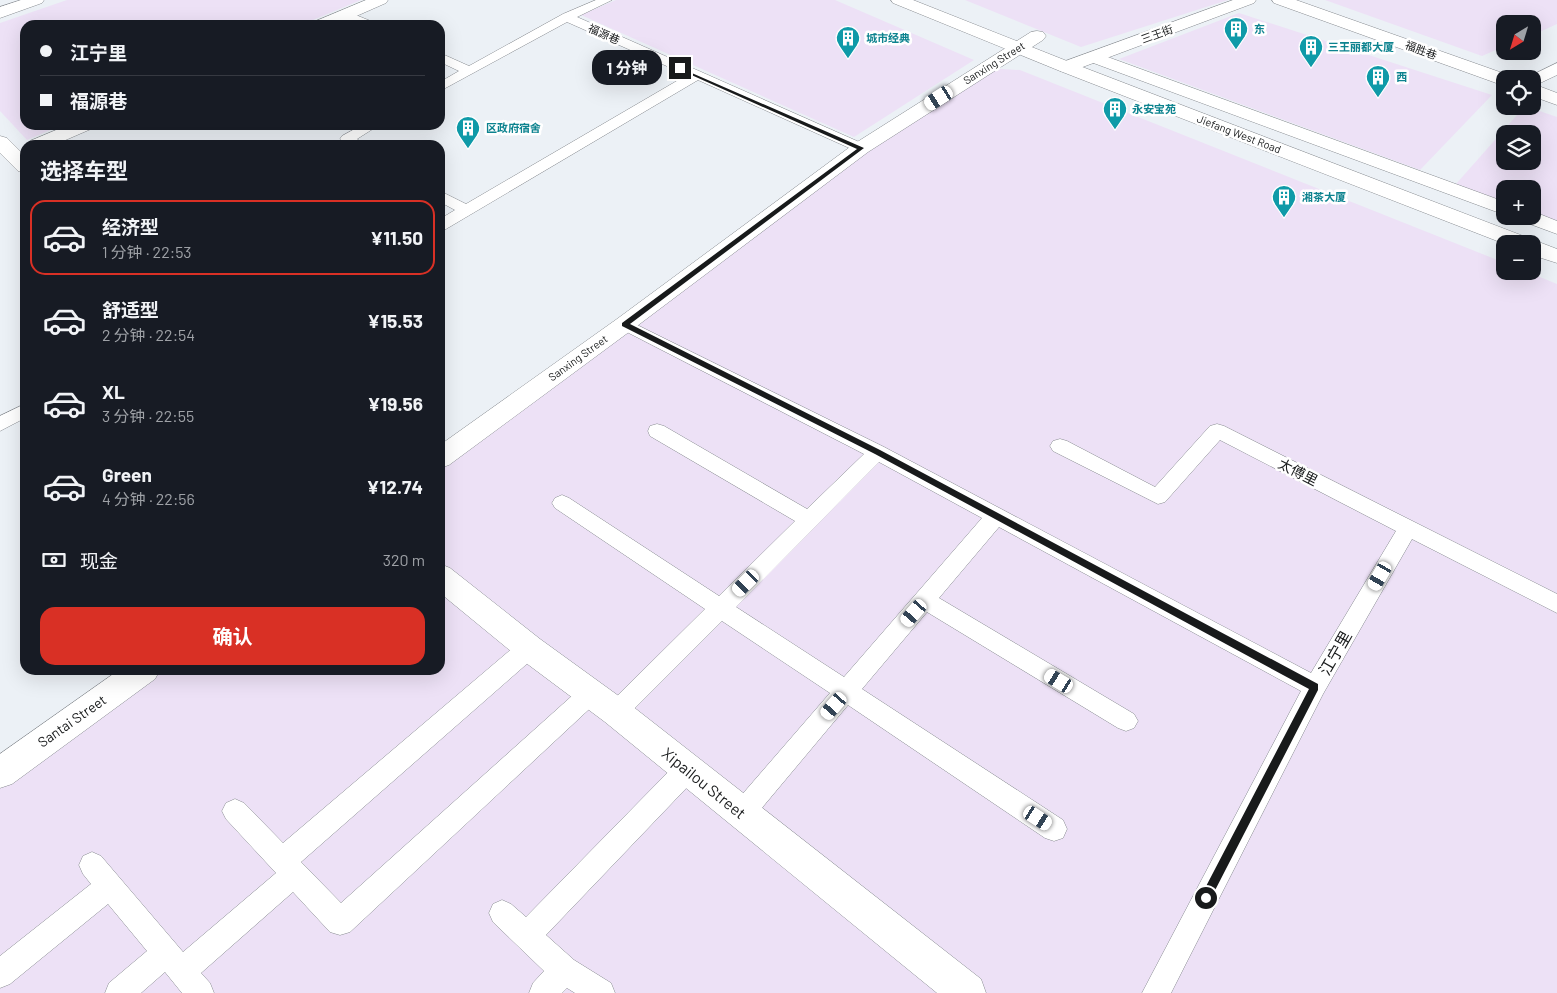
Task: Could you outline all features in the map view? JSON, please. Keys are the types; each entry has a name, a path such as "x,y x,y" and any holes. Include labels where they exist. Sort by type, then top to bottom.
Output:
{"street":[{"path":"0,13 36,0"},
{"path":"333,20 380,0"},
{"name":"Jiefang West Road","path":"899,0 1066,67 1502,235"},
{"name":"Jiefang West Road","path":"943,0 1496,206"},
{"name":"三王街","path":"1066,67 1248,0"},
{"name":"福胜巷","path":"1280,0 1496,77"},
{"name":"Sanxing Street","path":"445,454 625,324 861,148 1018,48 1053,42"},
{"path":"1541,76 1557,68"},
{"path":"1541,93 1557,99"},
{"path":"49,140 72,130"},
{"path":"1541,222 1557,228"},
{"path":"1541,250 1557,256"},
{"name":"Xipailou Street","path":"445,580 529,648 603,703 742,813 952,989"},
{"name":"Santai Street","path":"0,773 137,675"}],"lane":[{"path":"445,84 567,17 606,0"},
{"path":"346,14 359,20"},
{"name":"福源巷","path":"567,17 861,148"},
{"path":"445,59 470,70"},
{"path":"445,223 696,76"},
{"path":"349,140 347,139 363,130"},
{"path":"445,199 466,210"},
{"path":"625,324 878,452 1315,687"},
{"path":"0,424 20,413"},
{"path":"657,431 809,520"},
{"name":"太傅里","path":"1060,446 1158,497 1217,431 1557,604"},
{"path":"235,811 340,922 720,608 878,452"},
{"path":"562,503 1054,829"},
{"path":"742,813 996,516"},
{"name":"江宁里","path":"1156,993 1315,687 1408,528"},
{"path":"925,600 1126,721"},
{"path":"119,993 174,962 289,866 529,648"},
{"path":"528,936 687,770"},
{"path":"92,865 200,993"},
{"path":"0,974 109,886"},
{"path":"502,913 564,970 601,993"},
{"path":"542,993 564,970"}],"shaded area":[{"path":"67,0 361,0 313,20 20,20 20,130 50,130 27,140 0,111 0,23"},
{"path":"616,0 835,0 974,60 854,137 581,15"},
{"path":"965,0 1228,0 1081,47"},
{"path":"1325,0 1557,0 1557,24 1541,31 1541,15 1496,15 1496,50 1482,56"},
{"path":"1239,13 1492,95 1420,170 1119,59"},
{"path":"986,68 1020,70 1496,259 1496,280 1541,280 1541,278 1557,284 1557,993 0,993 0,773 137,675 445,675 445,454"},
{"path":"1541,112 1557,117 1557,221 1541,215 1541,180 1496,180 1496,199 1456,184 1496,139 1496,170 1541,170 1541,125 1508,125 1517,115 1541,115"}],"place":[{"name":"东","path":"1236,50"},
{"name":"城市经典","path":"848,59"},
{"name":"三王丽都大厦","path":"1311,68"},
{"name":"西","path":"1378,98"},
{"name":"永安宝苑","path":"1115,130"},
{"name":"区政府宿舍","path":"468,149"},
{"name":"湘茶大厦","path":"1284,218"}],"route":[{"path":"680,68 861,148 625,324 878,452 1315,687 1206,898"}]}
